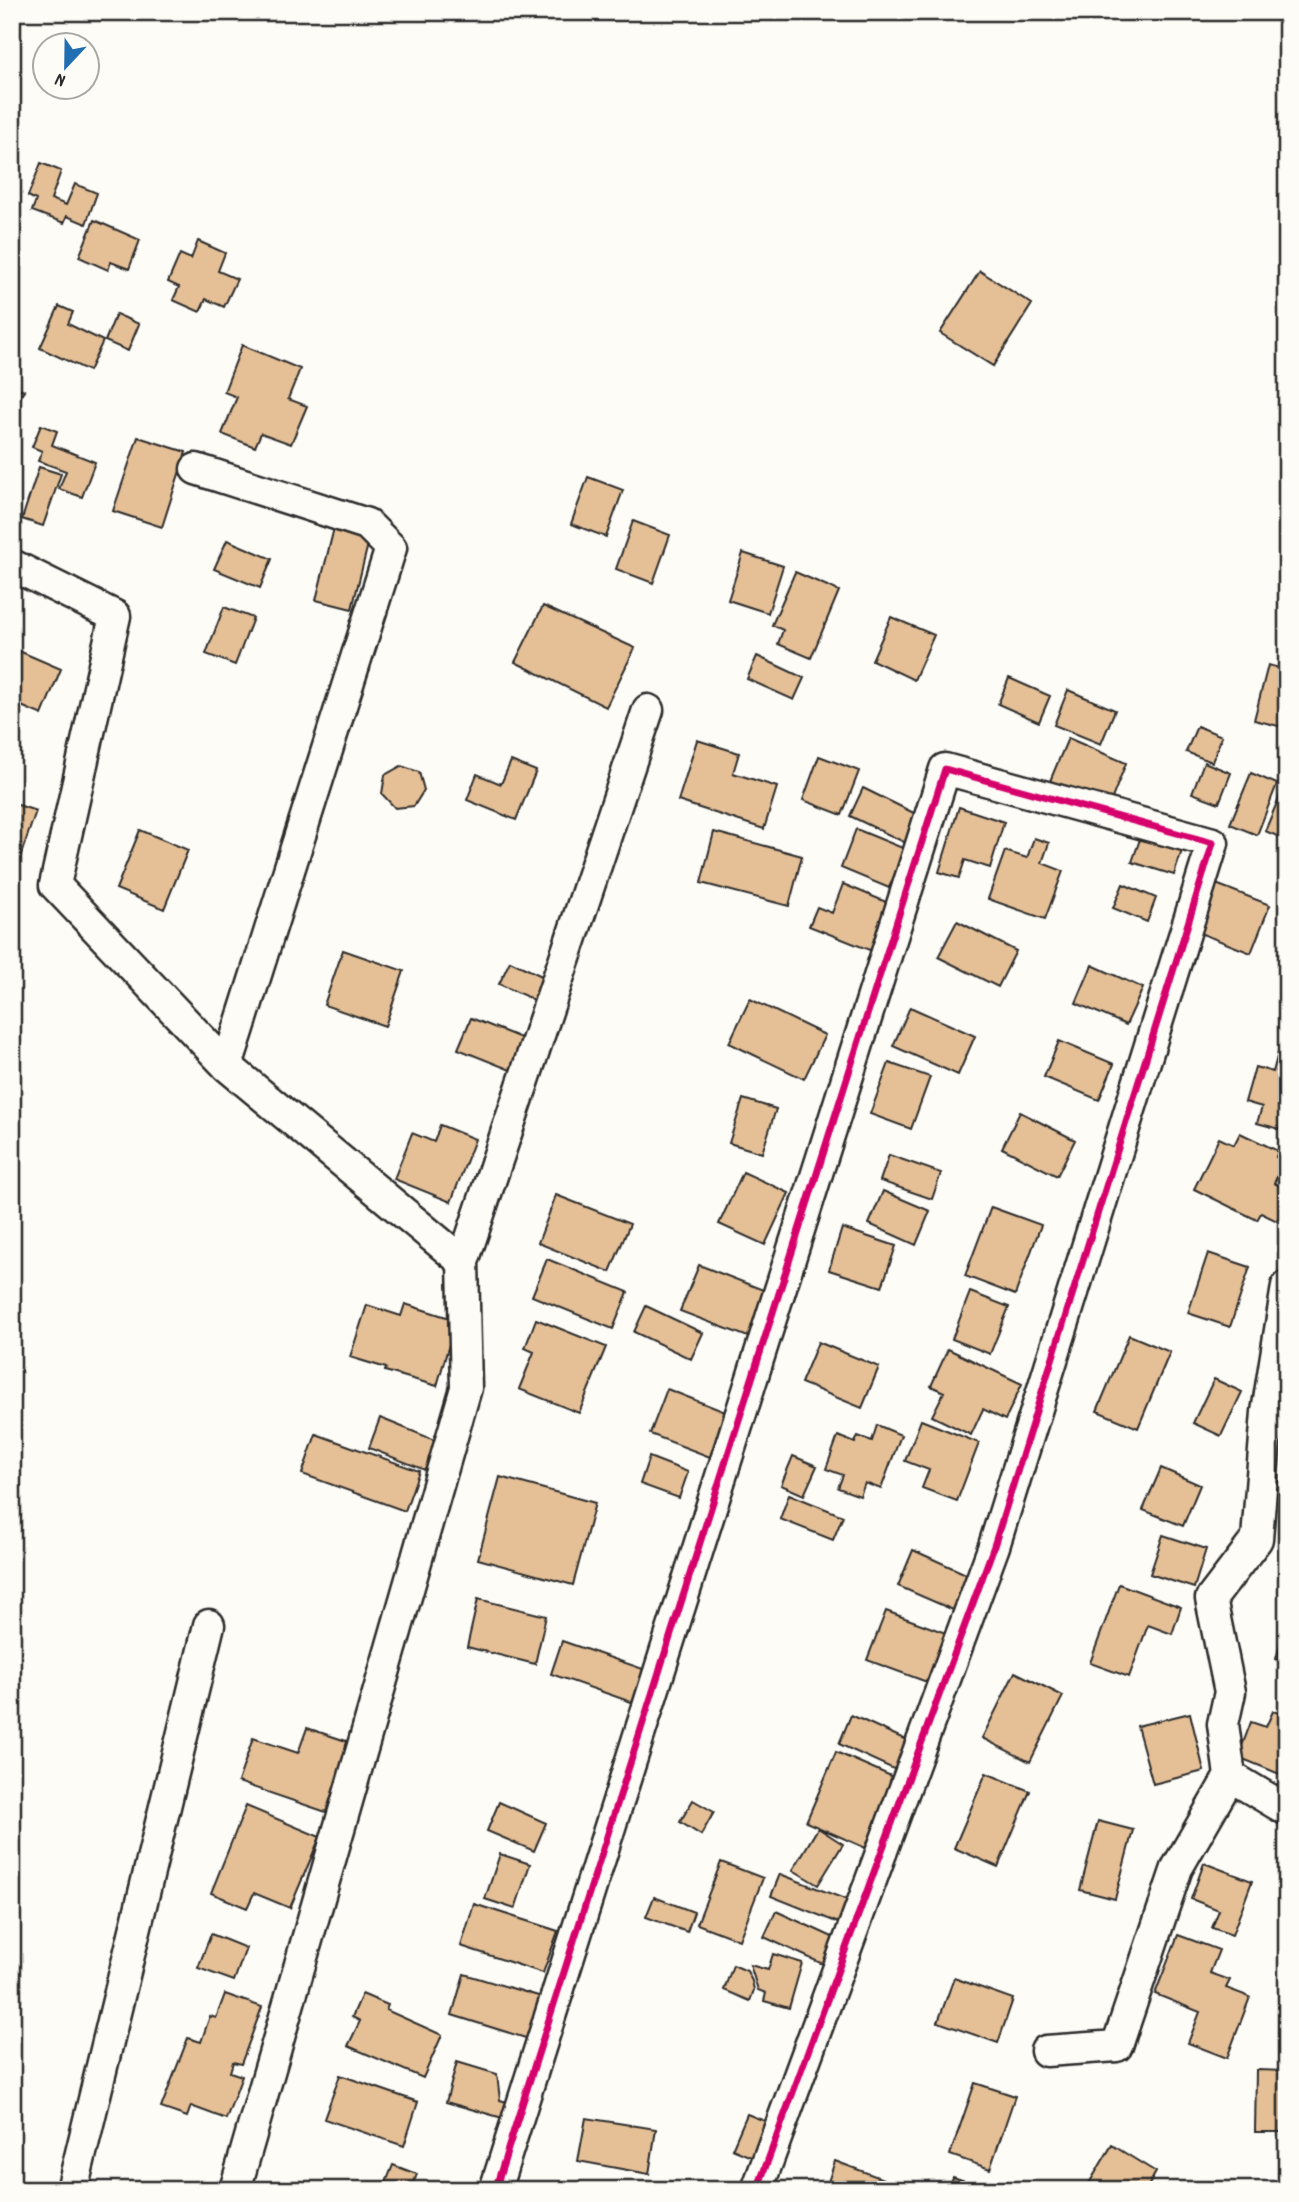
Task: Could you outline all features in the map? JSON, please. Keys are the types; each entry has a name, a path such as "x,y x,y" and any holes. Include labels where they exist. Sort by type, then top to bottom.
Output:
{"street":[{"path":"196,468 367,524 391,548 227,1066"},
{"path":"12,565 115,616 55,885 227,1066 463,1262"},
{"path":"235,2190 466,1388 463,1262 648,710"},
{"path":"495,2190 945,769 1213,844 994,1546 757,2190"},
{"path":"1046,2050 1117,2046 1177,1868 1230,1776 1223,1724 1230,1692 1211,1598 1257,1539 1277,1416 1287,1286"},
{"path":"72,2190 209,1625"},
{"path":"1230,1776 1287,1810"}],"building":[{"path":"41,163 61,171 51,199 66,205 75,184 97,193 86,224 67,216 64,223 32,211 36,200 28,196"},
{"path":"94,220 140,240 129,269 111,262 108,270 79,257"},
{"path":"198,241 225,253 218,271 237,279 224,307 206,299 200,312 173,300 179,287 168,282 180,254 191,259"},
{"path":"980,271 1032,304 993,366 940,333"},
{"path":"59,306 73,312 68,324 103,341 89,371 40,348"},
{"path":"116,314 139,324 128,351 105,341"},
{"path":"242,345 300,369 288,399 307,406 291,444 261,433 255,447 222,434 237,397 224,392"},
{"path":"12,385 24,390 12,415"},
{"path":"41,425 57,431 52,445 95,462 82,497 59,489 66,471 38,461 42,451 32,447"},
{"path":"138,437 186,452 162,527 113,511"},
{"path":"39,467 61,474 43,526 22,519"},
{"path":"588,477 623,490 606,537 571,524"},
{"path":"633,521 670,535 653,583 616,569"},
{"path":"334,528 370,536 352,609 316,600"},
{"path":"227,540 272,559 260,588 214,569"},
{"path":"743,553 783,566 768,613 728,600"},
{"path":"795,572 839,591 811,658 778,644 783,630 772,625"},
{"path":"543,606 635,648 606,707 515,662"},
{"path":"224,607 253,618 235,665 206,654"},
{"path":"891,617 934,635 914,680 872,660"},
{"path":"12,648 61,669 42,715 12,702"},
{"path":"757,656 804,678 794,700 747,679"},
{"path":"1268,665 1287,670 1287,728 1254,720"},
{"path":"1009,678 1050,696 1039,722 998,704"},
{"path":"1068,690 1115,710 1101,744 1054,725"},
{"path":"1197,726 1222,736 1212,762 1186,752"},
{"path":"1068,738 1126,763 1109,806 1050,781"},
{"path":"697,740 739,753 733,773 777,787 764,829 678,801"},
{"path":"819,756 859,771 842,815 803,800"},
{"path":"511,761 536,771 516,820 467,800 477,774 501,784"},
{"path":"1204,762 1231,773 1219,803 1192,793"},
{"path":"401,766 419,772 424,790 414,806 395,808 382,794 385,775"},
{"path":"1251,773 1277,784 1257,835 1230,824"},
{"path":"1284,786 1287,787 1287,840 1265,831"},
{"path":"863,788 924,818 910,845 850,816"},
{"path":"12,803 36,811 15,872 12,871"},
{"path":"959,807 1004,822 990,868 965,860 959,878 939,872"},
{"path":"1145,825 1186,838 1174,875 1132,862"},
{"path":"856,829 905,849 889,888 841,868"},
{"path":"140,830 188,850 164,909 116,889"},
{"path":"714,832 802,856 789,906 701,883"},
{"path":"1034,838 1049,843 1042,863 1063,871 1045,919 988,899 1005,851 1027,858"},
{"path":"843,884 891,904 872,951 809,926 817,907 832,913"},
{"path":"1123,884 1156,898 1147,922 1113,908"},
{"path":"1216,884 1270,905 1251,953 1197,932"},
{"path":"957,921 1016,951 998,987 938,957"},
{"path":"343,950 404,971 385,1026 324,1005"},
{"path":"510,961 544,977 534,1000 499,984"},
{"path":"1092,965 1143,988 1126,1025 1076,1003"},
{"path":"750,999 825,1035 804,1079 729,1043"},
{"path":"910,1007 975,1036 958,1075 893,1046"},
{"path":"471,1018 526,1040 513,1071 458,1049"},
{"path":"1059,1041 1114,1064 1099,1100 1044,1077"},
{"path":"1278,1053 1287,1056 1287,1131 1257,1123 1262,1107 1245,1102 1255,1067 1273,1072"},
{"path":"889,1063 930,1077 911,1129 870,1114"},
{"path":"743,1099 776,1109 762,1153 729,1143"},
{"path":"1020,1112 1075,1140 1057,1176 1002,1148"},
{"path":"440,1125 475,1139 451,1202 394,1179 412,1133 434,1142"},
{"path":"1240,1133 1278,1151 1276,1157 1285,1161 1274,1183 1287,1189 1287,1201 1277,1221 1261,1213 1257,1220 1194,1189 1219,1138 1234,1145"},
{"path":"889,1155 941,1173 932,1199 880,1181"},
{"path":"743,1172 789,1193 765,1245 719,1224"},
{"path":"883,1191 930,1211 916,1245 869,1224"},
{"path":"556,1195 630,1224 610,1272 538,1243"},
{"path":"991,1207 1041,1225 1015,1295 965,1276"},
{"path":"842,1228 896,1246 882,1287 829,1270"},
{"path":"1208,1253 1250,1267 1230,1327 1188,1313"},
{"path":"547,1259 628,1292 613,1329 532,1296"},
{"path":"699,1265 766,1291 748,1337 680,1311"},
{"path":"970,1292 1009,1307 990,1354 952,1339"},
{"path":"405,1304 456,1320 437,1386 385,1371 386,1368 350,1357 367,1305 401,1316"},
{"path":"646,1306 703,1333 691,1359 634,1332"},
{"path":"536,1319 606,1347 579,1413 519,1389 534,1352 525,1348"},
{"path":"1129,1335 1170,1352 1138,1428 1097,1411"},
{"path":"818,1342 879,1367 862,1408 801,1383"},
{"path":"948,1349 1022,1384 1005,1420 983,1409 971,1435 932,1416 944,1392 931,1386"},
{"path":"1214,1379 1242,1392 1221,1436 1193,1423"},
{"path":"667,1389 728,1413 710,1457 650,1434"},
{"path":"380,1418 437,1441 425,1470 369,1448"},
{"path":"921,1420 979,1443 957,1501 922,1488 929,1470 905,1461"},
{"path":"877,1425 901,1435 881,1489 865,1483 860,1496 838,1488 843,1475 826,1469 838,1436 855,1443 858,1436 872,1441"},
{"path":"316,1434 419,1471 405,1511 302,1474"},
{"path":"793,1456 817,1466 804,1495 781,1485"},
{"path":"649,1457 688,1472 679,1498 640,1484"},
{"path":"1161,1468 1200,1485 1183,1526 1143,1510"},
{"path":"500,1477 595,1503 573,1585 478,1559"},
{"path":"789,1494 843,1516 833,1540 780,1519"},
{"path":"1163,1535 1206,1549 1194,1588 1150,1574"},
{"path":"913,1550 975,1578 960,1613 898,1586"},
{"path":"1119,1584 1181,1607 1172,1634 1148,1625 1129,1677 1090,1663"},
{"path":"478,1599 546,1616 535,1664 467,1647"},
{"path":"886,1611 954,1636 935,1685 867,1660"},
{"path":"1287,1620 1287,1662 1276,1659"},
{"path":"562,1641 646,1670 634,1703 551,1674"},
{"path":"1015,1672 1063,1696 1030,1762 982,1738"},
{"path":"1273,1711 1287,1716 1287,1777 1238,1757 1251,1722 1266,1727"},
{"path":"1190,1713 1204,1771 1153,1784 1137,1726"},
{"path":"851,1715 913,1743 900,1772 839,1744"},
{"path":"307,1728 349,1742 326,1812 238,1782 253,1738 298,1753"},
{"path":"836,1752 898,1779 868,1849 806,1822"},
{"path":"986,1773 1030,1791 998,1867 954,1848"},
{"path":"693,1800 714,1812 701,1835 680,1822"},
{"path":"499,1802 546,1823 534,1851 487,1831"},
{"path":"246,1806 320,1837 290,1908 254,1893 247,1908 211,1893"},
{"path":"1098,1821 1133,1830 1115,1899 1080,1890"},
{"path":"818,1828 843,1844 818,1885 793,1870"},
{"path":"500,1854 530,1864 515,1909 485,1899"},
{"path":"721,1862 763,1878 739,1940 697,1924"},
{"path":"1204,1863 1252,1881 1232,1935 1212,1928 1219,1910 1191,1899"},
{"path":"780,1874 850,1901 841,1924 771,1896"},
{"path":"654,1897 694,1912 687,1932 646,1917"},
{"path":"474,1904 558,1931 543,1973 461,1946"},
{"path":"776,1911 839,1940 827,1966 764,1937"},
{"path":"211,1934 246,1948 234,1981 198,1968"},
{"path":"1178,1935 1219,1950 1210,1973 1230,1980 1226,1988 1250,1997 1227,2058 1188,2043 1200,2012 1155,1994"},
{"path":"773,1954 802,1963 789,2008 764,2001 766,1993 758,1990 750,1965 768,1970"},
{"path":"733,1965 747,1971 752,1981 754,1990 750,2001 724,1990"},
{"path":"464,1974 545,1998 532,2040 452,2015"},
{"path":"954,1978 1013,1999 998,2043 938,2022"},
{"path":"225,1994 262,2007 241,2064 233,2062 230,2072 242,2076 226,2119 191,2106 187,2117 161,2108 188,2038 201,2042 210,2016 216,2018"},
{"path":"362,1994 388,2005 386,2010 442,2035 423,2078 348,2046 360,2021 352,2017"},
{"path":"457,2062 497,2074 500,2100 510,2103 506,2119 446,2102"},
{"path":"1256,2070 1287,2071 1287,2132 1255,2132"},
{"path":"340,2075 418,2102 404,2146 324,2119"},
{"path":"975,2083 1015,2096 990,2169 950,2155"},
{"path":"747,2114 770,2123 756,2159 732,2149"},
{"path":"586,2118 656,2129 649,2174 578,2161"},
{"path":"1112,2145 1156,2172 1146,2190 1085,2190"},
{"path":"835,2161 894,2183 891,2190 826,2188"},
{"path":"393,2165 417,2174 411,2190 383,2190"},
{"path":"953,2177 980,2186 978,2190 948,2190"}],"cycle path":[{"path":"495,2190 945,769 1213,843 994,1546 757,2190"}]}
